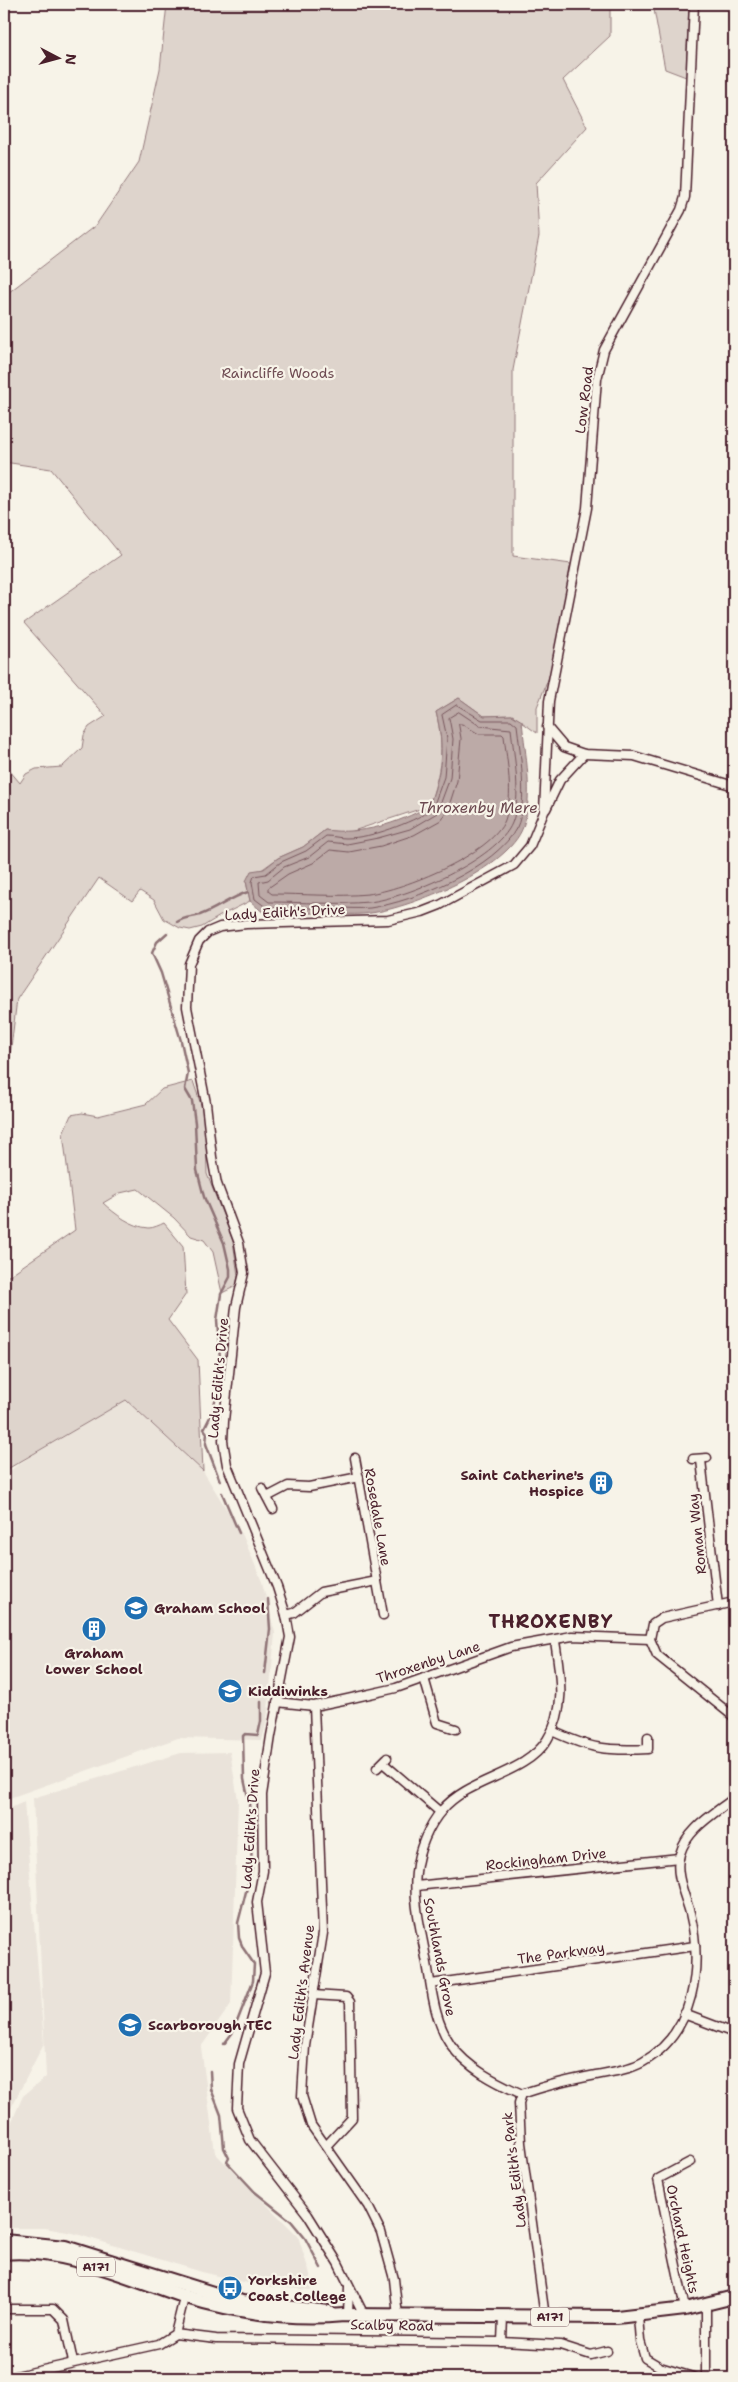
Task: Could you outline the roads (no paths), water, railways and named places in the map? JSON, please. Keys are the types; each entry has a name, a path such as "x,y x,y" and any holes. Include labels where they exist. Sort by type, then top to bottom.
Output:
{"highway":[{"name":"Scalby Road","path":"4,2241 65,2247 186,2291 217,2305 267,2314 313,2318 346,2315 638,2316 685,2310 734,2296"},
{"name":"Scalby Road","path":"4,2253 36,2254 65,2258 186,2291"}],"street":[{"name":"Low Road","path":"547,727 549,701 586,508 595,395 604,350 681,210 685,197 694,4"},
{"path":"547,727 564,747 584,754 609,753 634,756 734,786"},
{"name":"Lady Edith's Drive","path":"364,2315 349,2284 308,2215 250,2140 237,2108 239,2064 265,1973 257,1902 263,1871 262,1795 276,1702 290,1637 286,1615 277,1587 227,1465 224,1421 236,1307 244,1273 239,1243 217,1184 212,1157 206,1103 187,1007 189,964 199,940 208,932 220,927 246,924 388,920 422,912 440,905 514,866 536,836 544,812 547,727"},
{"path":"544,812 560,780 584,754"},
{"name":"Rosedale Lane","path":"355,1458 383,1615"},
{"name":"Roman Way","path":"701,1459 718,1606"},
{"path":"267,1497 288,1486 309,1487 359,1477"},
{"path":"262,1488 272,1509"},
{"name":"Rosedale Lane","path":"286,1615 294,1613 321,1592 377,1581"},
{"path":"734,1602 662,1618 653,1624 650,1639 657,1655 734,1718"},
{"name":"Throxenby Lane","path":"276,1702 314,1706 396,1688 511,1647 555,1641 572,1636 650,1639"},
{"name":"Southlands Grove","path":"522,2094 469,2064 452,2046 437,2016 417,1909 416,1886 420,1854 427,1834 440,1812 460,1794 539,1752 552,1731 559,1714 561,1697 555,1641"},
{"path":"424,1678 437,1722 456,1729"},
{"name":"Lady Edith's Avenue","path":"314,1706 323,1933 305,2046 302,2096 311,2125 327,2145 368,2206 381,2232 394,2279 398,2316"},
{"path":"552,1731 597,1748 648,1749 648,1737"},
{"path":"382,1763 440,1812"},
{"path":"679,1858 691,1833 734,1798"},
{"name":"Rockingham Drive","path":"416,1886 679,1858"},
{"name":"Lady Edith's Park","path":"545,2317 521,2144 519,2103 522,2094 542,2086 638,2065 651,2057 678,2027 695,1982 691,1918 679,1876 679,1858"},
{"name":"The Parkway","path":"430,1984 694,1946"},
{"path":"313,1995 346,1997 350,2002 352,2118 327,2145"},
{"path":"684,2014 734,2033"},
{"name":"Orchard Heights","path":"685,2310 658,2179 690,2162"},
{"path":"346,2315 349,2284"},
{"path":"8,2378 159,2344 175,2334 186,2291"},
{"path":"706,2305 706,2378"},
{"path":"4,2309 53,2309 64,2320 73,2362"},
{"path":"638,2316 640,2341 645,2358 660,2367 696,2378"},
{"path":"502,2342 503,2317"},
{"name":"Scalby Road","path":"175,2334 216,2339 560,2344 591,2355 607,2351"}],"water":[{"name":"Throxenby Mere","path":"459,698 484,716 512,715 522,721 528,774 528,802 523,827 514,843 499,857 457,884 410,903 371,913 269,914 261,911 250,901 246,881 251,871 264,869 278,858 303,847 325,830 352,831 379,827 429,806 437,781 441,759 441,737 436,712"}],"waterway":[{"path":"177,922 197,916 248,892"},
{"path":"167,933 157,942 152,953 161,973 181,1041 188,1073 185,1089 192,1101 197,1170 204,1197 224,1243 230,1269 230,1277 221,1294 217,1320 220,1359 215,1401 213,1411 204,1429 207,1433 206,1444 220,1481"},
{"path":"222,1493 239,1533"},
{"path":"265,1673 270,1629 268,1599"},
{"path":"224,2044 233,2032 253,1981 254,1964 243,1948 239,1938 238,1923 252,1868 249,1802 244,1779 243,1736 245,1734 258,1735 261,1721 261,1702"},
{"path":"210,2071 211,2089 221,2115 224,2148 229,2158 227,2162 255,2192 291,2221 305,2238 321,2268"}],"place":[{"name":"Saint Catherine's Hospice","path":"601,1483"},
{"name":"Graham School","path":"136,1608"},
{"name":"Graham Lower School","path":"94,1629"},
{"name":"Kiddiwinks","path":"230,1691"},
{"name":"Scarborough TEC","path":"130,2025"},
{"name":"Yorkshire Coast College","path":"230,2288"}],"district":[{"name":"THROXENBY","path":"551,1621"}],"park label":[{"name":"Raincliffe Woods","path":"278,373"}]}
